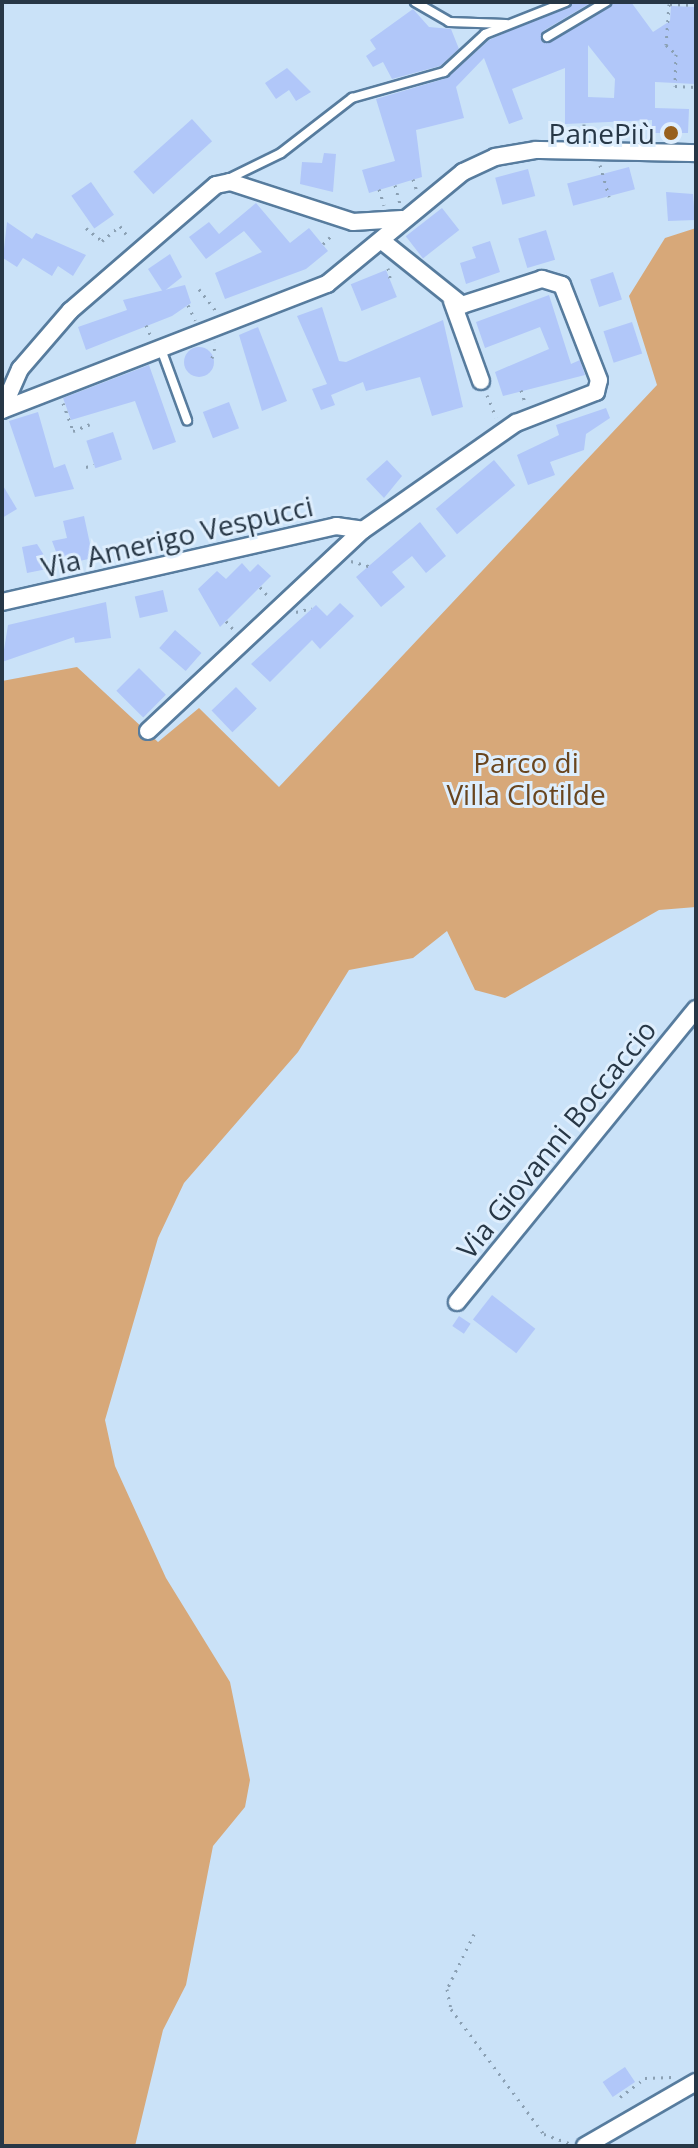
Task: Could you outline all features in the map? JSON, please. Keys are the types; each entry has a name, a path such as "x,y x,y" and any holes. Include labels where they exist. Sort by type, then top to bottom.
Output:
{"street":[{"path":"401,212 382,241 327,284 156,342 2,410 20,369 70,311 216,185 230,182 365,222 401,212 497,156 696,153"},
{"path":"364,255 365,222"},
{"path":"382,241 452,301 481,381"},
{"path":"148,731 363,530 516,423 596,392 599,380 556,280 452,301"},
{"path":"20,369 36,394"},
{"name":"Via Amerigo Vespucci","path":"2,602 336,526 363,530"},
{"name":"Via Giovanni Boccaccio","path":"457,1302 696,1009"},
{"path":"586,2145 690,2079"}],"lane":[{"path":"415,2 458,24 518,24"},
{"path":"216,185 281,153 352,98 444,72 485,34 518,24 566,2"},
{"path":"547,37 606,2"},
{"path":"156,342 187,420"}],"path":[{"path":"696,5 669,4 666,45 676,54 675,86 696,87"},
{"path":"584,124 584,141"},
{"path":"599,161 609,197"},
{"path":"413,179 419,196"},
{"path":"395,185 401,212"},
{"path":"379,189 385,209"},
{"path":"86,228 102,241 120,226 126,234"},
{"path":"323,244 341,227"},
{"path":"199,289 218,314"},
{"path":"188,305 196,323"},
{"path":"146,325 156,342"},
{"path":"212,358 216,343"},
{"path":"481,381 497,421"},
{"path":"521,390 527,409"},
{"path":"59,392 73,431 90,424"},
{"path":"86,467 94,465"},
{"path":"347,557 369,566"},
{"path":"260,587 271,598"},
{"path":"300,615 312,608"},
{"path":"226,621 235,631"},
{"path":"474,1934 447,1989 456,2018 544,2134 586,2145"},
{"path":"620,2097 645,2078 690,2079"}],"green space":[{"name":"Parco di Villa Clotilde","path":"696,228 696,907 659,910 505,998 475,990 447,931 413,958 349,970 298,1052 184,1183 158,1238 105,1420 115,1466 166,1578 230,1682 250,1780 245,1807 213,1846 186,1985 163,2030 135,2146 2,2146 2,681 77,667 158,742 199,708 279,787 657,385 629,296 665,238"}],"building":[{"path":"573,2 592,2 543,31 543,43 613,2 631,2 653,32 670,21 671,6 696,7 695,84 655,82 655,108 689,109 688,133 652,133 652,120 565,124 565,68 512,89 523,119 509,124 484,58 456,87 464,118 416,130 422,177 369,193 362,170 395,161 376,99 447,78 489,40","holes":["588,45 615,79 614,98 588,97"]},
{"path":"413,9 429,27 451,29 459,49 440,66 392,79 383,62 373,67 366,56 376,49 370,40"},
{"path":"287,68 311,92 296,101 289,90 276,99 265,83"},
{"path":"192,119 212,141 153,194 133,172"},
{"path":"324,153 336,154 333,192 300,184 302,162 322,163"},
{"path":"629,167 635,189 573,206 567,184"},
{"path":"528,169 535,196 502,205 495,178"},
{"path":"91,182 114,215 94,229 71,196"},
{"path":"666,192 693,194 695,220 668,221"},
{"path":"256,203 290,243 309,228 328,251 306,269 225,299 215,273 262,252 244,231 206,259 189,237 209,222 219,234"},
{"path":"442,208 459,230 423,258 406,236"},
{"path":"7,222 32,239 36,233 86,255 73,276 58,266 52,276 23,258 17,267 3,258"},
{"path":"546,230 555,260 527,268 518,238"},
{"path":"490,241 500,272 466,284 460,263 476,258 472,247"},
{"path":"170,254 182,277 163,292 148,269"},
{"path":"386,270 397,297 362,311 351,284"},
{"path":"613,272 622,300 599,307 590,279"},
{"path":"185,285 191,303 172,316 86,350 78,327 127,310 123,300"},
{"path":"549,295 571,364 580,360 585,375 503,396 495,372 549,349 540,327 485,348 476,322"},
{"path":"322,307 339,361 346,362 443,320 463,407 432,416 420,377 366,391 363,382 331,395 335,405 321,410 312,389 327,384 297,316"},
{"path":"632,322 642,353 614,363 603,331"},
{"path":"258,327 287,401 262,411 239,335"},
{"path":"199,347 210,351 214,362 210,373 199,377 188,373 184,362 188,351"},
{"path":"149,365 176,442 153,450 135,401 71,420 63,398"},
{"path":"229,402 239,428 213,438 203,412"},
{"path":"606,408 610,418 586,434 584,450 550,462 555,475 528,485 517,455 559,435 556,425"},
{"path":"38,412 54,468 65,464 74,489 35,497 9,421"},
{"path":"113,432 122,460 95,468 86,441"},
{"path":"387,460 402,476 384,498 366,479"},
{"path":"494,460 515,485 457,534 436,509"},
{"path":"2,484 17,509 2,518"},
{"path":"84,516 93,558 61,565 52,541 67,538 63,521"},
{"path":"420,522 446,556 426,573 412,556 392,572 405,587 381,607 356,577"},
{"path":"37,544 52,568 27,573 22,547"},
{"path":"242,563 250,572 258,564 271,576 220,627 198,589 217,571 226,579"},
{"path":"163,590 168,611 140,618 135,597"},
{"path":"106,602 111,638 75,643 74,637 2,662 8,625"},
{"path":"340,603 354,616 320,649 312,640 270,682 251,664 316,605 327,616"},
{"path":"175,630 201,653 186,671 159,648"},
{"path":"139,668 166,695 143,717 116,691"},
{"path":"236,687 257,709 232,732 212,711"},
{"path":"492,1295 535,1329 516,1353 473,1319"},
{"path":"459,1316 471,1324 464,1334 452,1326"},
{"path":"625,2067 635,2082 613,2097 603,2082"}],"place":[{"name":"PanePiù","path":"671,133"}]}
